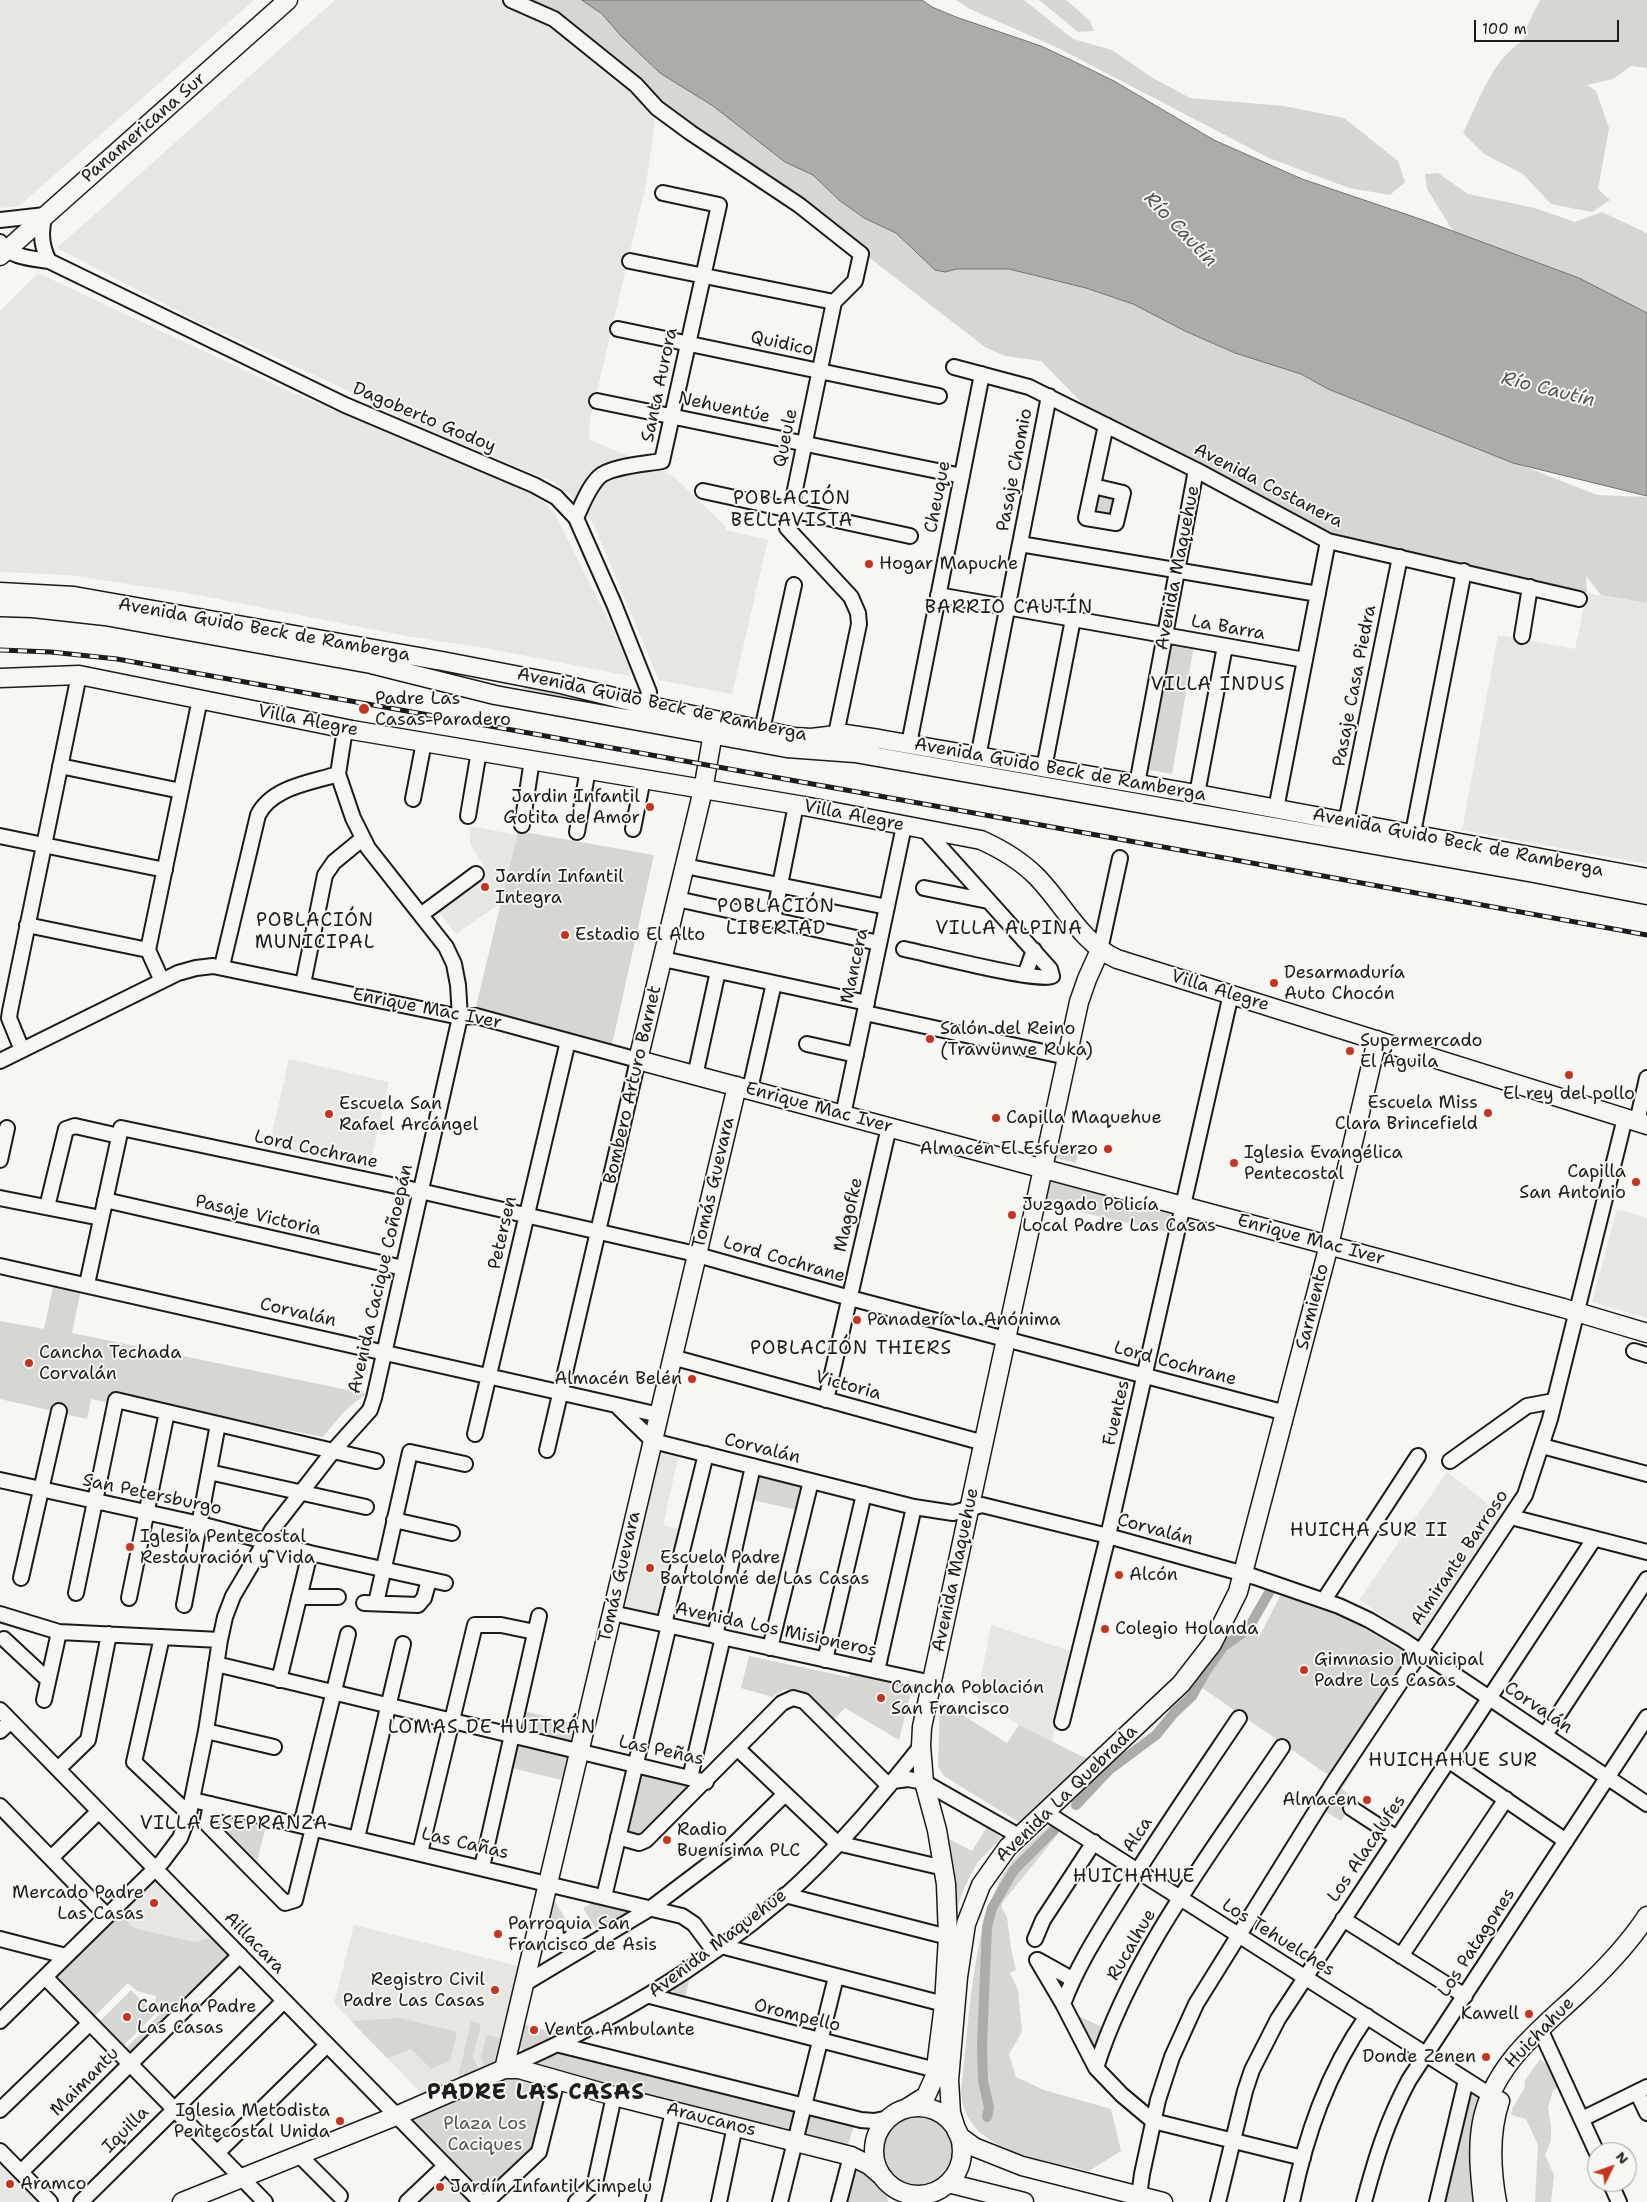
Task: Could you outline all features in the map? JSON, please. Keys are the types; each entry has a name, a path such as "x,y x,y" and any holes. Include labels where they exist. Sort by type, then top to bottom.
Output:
{"main road":[{"name":"Panamericana Sur","path":"2,250 45,215 288,0"},
{"name":"Avenida Guido Beck de Ramberga","path":"0,592 74,596 511,673 622,699 648,698 714,727 787,748 855,753 1134,802 1647,878"},
{"name":"Avenida Guido Beck de Ramberga","path":"0,607 33,608 105,616 371,664 461,688 655,723 762,730 801,738 836,734 854,735 1197,794 1346,822 1411,843 1647,895"},
{"path":"506,697 511,673"},
{"name":"Villa Alegre","path":"0,678 79,676 345,729 796,805 981,840 1016,859 1037,877 1081,931 1100,950 1124,961 1637,1122"},
{"name":"Bombero Arturo Barnet","path":"638,1060 703,790 714,727"},
{"path":"906,762 909,744"},
{"path":"1134,802 1137,784"},
{"name":"Avenida Maquehue","path":"921,1746 922,1727 1067,1057 1085,984 1100,950"},
{"name":"Sarmiento","path":"1244,1574 1329,1245 1377,1040"},
{"name":"Enrique Mac Iver","path":"638,1060 1647,1332"},
{"name":"Tomás Guevara","path":"504,2069 672,1357 697,1255 743,1088"},
{"name":"Avenida La Quebrada","path":"958,2134 951,2113 949,2080 958,1977 966,1924 975,1897 989,1871 1019,1836 1169,1697 1192,1671 1222,1627 1244,1574"},
{"path":"895,2202 887,2181 876,2162 874,2148 878,2134 889,2118 926,2096 930,2089 936,2070 944,2004 948,1937 944,1868 937,1830 924,1782 921,1746"},
{"name":"Huichahue","path":"1483,2202 1479,2151 1482,2122 1490,2095 1505,2068 1542,2034 1605,1967 1647,1916"},
{"name":"Huichahue","path":"1497,2202 1492,2154 1493,2135 1498,2109 1513,2074 1542,2034 1595,1993 1647,1934"},
{"name":"Avenida Maquehue","path":"182,2202 396,2116 504,2069"},
{"name":"Araucanos","path":"504,2069 519,2069 614,2096 851,2156 869,2165 887,2181"},
{"path":"887,2181 905,2192 927,2197 948,2183 956,2173 961,2160 961,2145 958,2134 949,2120 937,2111 924,2107 907,2108"},
{"path":"958,2134 974,2147 1000,2158 1130,2197 1164,2202"},
{"path":"948,2183 1024,2202"}],"street":[{"path":"511,0 554,19 636,85 664,113 706,144 799,204 861,254 855,281 834,302 630,261"},
{"name":"Santa Aurora","path":"576,518 594,483 600,476 609,471 662,462 719,205 663,193"},
{"path":"0,220 45,215 41,236 49,261"},
{"name":"Dagoberto Godoy","path":"2,250 27,258 49,261 345,405 541,488 563,502 576,518 614,604 648,698 646,714 655,723"},
{"name":"Queule","path":"834,302 787,528 851,598 858,613 859,624 836,734"},
{"name":"Quidico","path":"618,329 939,396"},
{"name":"Avenida Costanera","path":"954,368 1029,386 1196,470 1328,541 1579,599"},
{"name":"Cheuque","path":"909,744 982,374"},
{"name":"Pasaje Chomio","path":"978,757 1049,396"},
{"name":"Nehuentúe","path":"597,401 962,476"},
{"path":"1093,486 1106,424"},
{"name":"Avenida Maquehue","path":"1137,784 1196,470"},
{"path":"703,490 910,536"},
{"path":"1276,809 1328,541"},
{"path":"1020,544 1318,594"},
{"name":"Pasaje Casa Piedra","path":"1346,822 1400,557"},
{"path":"1411,843 1464,571"},
{"path":"762,730 794,586"},
{"path":"1522,636 1530,588"},
{"name":"La Barra","path":"938,595 1305,660"},
{"path":"1044,768 1072,619"},
{"path":"1197,794 1225,646"},
{"path":"22,1050 9,1018 79,676"},
{"path":"162,981 148,950 200,699"},
{"name":"Avenida Cacique Coñoepán","path":"0,2021 174,1848 185,1827 193,1800 220,1640 225,1617 233,1596 265,1541 334,1450 372,1406 460,1018 454,964 442,938 362,839 338,774 345,729"},
{"path":"413,799 424,742"},
{"path":"468,816 479,751"},
{"path":"522,825 532,760"},
{"path":"60,766 181,792"},
{"path":"577,832 588,769"},
{"path":"222,966 261,809 279,793 338,774"},
{"path":"634,829 644,779"},
{"path":"773,920 796,805"},
{"name":"Mancera","path":"843,1114 904,826"},
{"path":"904,949 1025,975 1045,978 1052,976 1050,968 925,830"},
{"path":"0,836 165,870"},
{"path":"303,984 325,875 334,862 362,839"},
{"name":"Avenida Maquehue","path":"1100,950 1120,858"},
{"path":"685,866 887,907"},
{"path":"422,914 476,874"},
{"path":"924,888 988,901"},
{"path":"677,898 880,943"},
{"path":"27,925 148,950"},
{"path":"1025,975 1034,950"},
{"path":"663,958 774,983 866,1008 1067,1057"},
{"name":"Enrique Mac Iver","path":"0,1061 162,981 196,968 222,966 460,1018 476,1016 638,1060"},
{"path":"696,1076 718,971"},
{"path":"743,1088 774,983"},
{"name":"Fuentes","path":"1062,1722 1108,1536 1231,994"},
{"name":"Petersen","path":"475,1434 568,1041"},
{"path":"806,1044 856,1055"},
{"name":"Bombero Arturo Barnet","path":"547,1450 638,1060"},
{"name":"Almirante Barroso","path":"1130,2197 1167,2071 1187,2021 1196,2004 1419,1651 1511,1517 1529,1487 1542,1446 1576,1312 1637,1122 1647,1078"},
{"name":"Lord Cochrane","path":"47,1207 66,1129 75,1126 120,1132 420,1191 697,1255 850,1298 1286,1413"},
{"name":"Magofke","path":"826,1400 889,1127"},
{"path":"0,1160 6,1128"},
{"path":"87,1284 120,1132"},
{"path":"0,1198 101,1218"},
{"name":"Pasaje Victoria","path":"105,1200 403,1268"},
{"name":"Corvalán","path":"0,1266 561,1391 659,1415"},
{"name":"Victoria","path":"672,1357 984,1443"},
{"path":"76,1593 116,1400 376,1461"},
{"path":"1450,1461 1527,1406 1554,1401"},
{"name":"Corvalán","path":"616,1405 653,1440 914,1507 953,1513 982,1505 1108,1536 1244,1574 1324,1600 1368,1620 1419,1651 1647,1804"},
{"path":"22,1578 59,1410"},
{"path":"129,1598 167,1412"},
{"path":"184,1605 218,1424"},
{"path":"1542,1446 1647,1474"},
{"path":"429,1580 424,1598 418,1605 370,1603 384,1569 410,1452 465,1464"},
{"path":"604,1897 636,1765 706,1454"},
{"path":"1324,1600 1418,1456"},
{"path":"690,1778 753,1466"},
{"path":"209,1472 366,1506"},
{"name":"San Petersburgo","path":"0,1480 200,1524 310,1553 446,1583"},
{"path":"770,1648 812,1481"},
{"path":"825,1660 864,1494"},
{"path":"877,1671 914,1507"},
{"path":"1511,1517 1647,1552"},
{"path":"394,1520 452,1532"},
{"name":"Los Alacalufes","path":"1218,2202 1232,2140 1252,2070 1278,2019 1594,1539"},
{"path":"279,1680 310,1553"},
{"path":"1545,1736 1645,1586"},
{"path":"299,1596 338,1597"},
{"name":"Avenida Los Misioneros","path":"612,1613 932,1683"},
{"path":"48,1680 2,1642 4,1616 59,1632 220,1640"},
{"path":"482,1868 539,1616"},
{"path":"420,1853 475,1625 501,1625 535,1632"},
{"path":"44,1700 59,1632"},
{"path":"58,1769 88,1740 109,1634"},
{"path":"211,1804 206,1824 285,1903 295,1900 333,1692 348,1634"},
{"path":"162,1637 134,1762 189,1814"},
{"path":"357,1838 403,1644"},
{"name":"Las Peñas","path":"216,1664 706,1782 785,1700 797,1698 804,1701 891,1784"},
{"name":"Aillacara","path":"0,1710 481,2202"},
{"name":"Los Patagones","path":"1364,2202 1378,2148 1389,2119 1409,2080 1647,1717"},
{"name":"Alca","path":"1063,2004 1072,1979 1138,1870 1238,1718"},
{"path":"0,1731 11,1721"},
{"path":"206,1731 274,1747"},
{"name":"Avenida Maquehue","path":"504,2069 560,2044 650,1996 718,1948 785,1896 838,1843 891,1784 921,1746"},
{"name":"Rucalhue","path":"1096,2068 1110,2026 1122,2000 1181,1898 1282,1747"},
{"path":"738,1749 838,1843 944,1868"},
{"path":"1448,1760 1566,1840"},
{"path":"891,1784 908,1779 924,1782 1019,1836"},
{"path":"618,1837 643,1842 706,1782"},
{"path":"524,1984 651,1908 729,1849 785,1794"},
{"path":"1401,1956 1506,1799"},
{"name":"Las Cañas","path":"193,1800 651,1908 689,1919 718,1948"},
{"path":"0,1806 107,1916"},
{"path":"1351,1808 1396,1838"},
{"path":"51,1858 99,1811"},
{"name":"Los Tehuelches","path":"1045,1812 1490,2095"},
{"path":"1035,1939 1043,1920 1094,1842"},
{"path":"785,1896 948,1937"},
{"path":"1343,1919 1465,1996"},
{"path":"0,1939 66,1956"},
{"path":"718,1948 944,2004"},
{"name":"Maimantu","path":"21,2172 240,1955"},
{"path":"1072,1979 1037,1960 1063,2004 1096,2068 1122,2095 1153,2121 1303,2158"},
{"path":"45,1977 265,2202"},
{"path":"780,2202 836,1977"},
{"name":"Orompello","path":"650,1996 936,2070"},
{"name":"Iquilla","path":"80,2202 284,2001"},
{"path":"1292,2202 1313,2122 1326,2086 1344,2050 1366,2016"},
{"path":"0,2110 90,2024"},
{"path":"1542,2034 1592,2142"},
{"name":"Araucanos","path":"560,2044 861,2120 874,2121 889,2118"},
{"path":"217,2153 327,2045"},
{"path":"486,2202 539,2152 558,2080"},
{"path":"1437,2202 1466,2080"},
{"path":"1582,2119 1642,2090 1647,2114"},
{"path":"576,2202 595,2183 614,2096"},
{"path":"653,2202 673,2111"},
{"path":"719,2202 735,2126"},
{"path":"0,2151 50,2202"},
{"path":"299,2155 340,2196"},
{"path":"839,2202 851,2156"},
{"path":"407,2202 445,2166"}],"shaded area":[{"path":"0,0 254,0 19,206 0,208"},
{"path":"335,0 531,0 657,108 646,184 590,420 589,439 673,476 725,526 726,530 768,540 732,694 659,680 593,523 578,502 554,482 413,424 351,392 199,322 57,248"},
{"path":"38,273 293,393 538,496 555,514 631,665 630,676 485,648 412,637 187,593 68,575 0,572 0,311"},
{"path":"1587,593 1647,603 1647,864 1462,830 1498,635 1575,649"},
{"name":"Jardín Infantil Integra","path":"470,826 517,835 501,903 456,934 436,908 487,871 470,844"},
{"name":"Escuela San Rafael Arcángel","path":"289,1059 389,1082 369,1169 269,1146"},
{"path":"1617,1209 1647,1218 1647,1318 1592,1302"},
{"name":"Escuela Padre Bartolomé de Las Casas","path":"654,1448 679,1454 663,1525 682,1530 662,1615 619,1606"},
{"path":"1447,1472 1502,1515 1420,1641 1359,1600"},
{"path":"991,1625 1073,1652 1052,1743 1022,1727 977,1698"},
{"name":"Mercado Padre Las Casas","path":"155,1878 212,1937 195,1942 134,1928 119,1913"},
{"path":"354,1925 518,1966 494,2063 421,2093 334,2003"},
{"name":"Aramco","path":"2,2165 38,2202 0,2202 0,2167"},
{"name":"Jardín Infantil Kimpelu","path":"441,2173 469,2202 411,2202"}],"green space":[{"path":"531,0 582,0 590,5 602,14 622,37 660,73 713,106 785,162 813,175 839,200 864,218 896,233 935,270 945,272 957,269 1009,269 1086,288 1133,304 1185,331 1235,353 1301,374 1328,389 1597,495 1647,497 1647,603 1601,595 1586,576 1587,593 1332,535 1085,406 1041,361 1005,356 985,347 709,134 659,104"},
{"path":"956,0 1024,0 1073,39 1112,50 1153,78 1190,98 1284,106 1344,118 1398,161 1405,182 1390,195 1349,188 1269,158 1060,49 970,9"},
{"path":"1039,0 1066,0 1090,21 1094,31 1078,32"},
{"path":"1540,0 1647,0 1647,68 1631,66 1613,79 1587,85 1596,91 1609,128 1598,189 1610,200 1592,212 1551,204 1523,174 1484,154 1463,133 1495,69 1513,48 1524,40 1525,30"},
{"path":"1438,173 1468,194 1535,208 1575,222 1602,212 1647,233 1647,313 1579,278 1453,231 1427,189 1425,174"},
{"path":"1094,490 1120,495 1115,521 1089,516"},
{"path":"1169,641 1194,645 1172,774 1145,769"},
{"path":"527,685 579,694 594,702 640,709 639,714 523,689"},
{"path":"1140,791 1294,818 1292,825 1186,807 1172,800 1140,794"},
{"name":"Estadio El Alto","path":"518,831 654,855 612,1045 475,1011"},
{"path":"1059,1143 1079,1148 1076,1163 1055,1158"},
{"path":"1049,1179 1171,1210 1167,1232 1041,1203"},
{"path":"54,1282 81,1289 72,1333 367,1394 349,1408 323,1437 113,1395 111,1403 91,1399 87,1419 0,1399 0,1321 44,1329"},
{"path":"754,1474 802,1485 796,1510 749,1499"},
{"name":"Gimnasio Municipal Padre Las Casas","path":"1282,1592 1351,1620 1410,1656 1331,1777 1198,1685 1239,1627 1259,1637"},
{"path":"749,1656 848,1677 857,1670 913,1684 899,1740 845,1708 831,1722 801,1691 786,1690 779,1692 773,1697 741,1688"},
{"path":"940,1701 1007,1743 1019,1725 1089,1760 1020,1823 944,1776 938,1766"},
{"path":"520,1710 580,1725 575,1749 514,1735"},
{"path":"513,1740 573,1754 566,1781 507,1767"},
{"path":"1355,1760 1359,1762 1342,1789 1356,1799 1341,1821 1322,1809"},
{"path":"637,1772 694,1786 641,1840 622,1835"},
{"path":"216,1813 266,1826 256,1866 214,1822"},
{"path":"1050,1825 1058,1834 1002,1903 1002,1909 1007,1917 1016,1970 1010,1973 1018,1990 1022,2032 1009,2054 1016,2077 1044,2090 1111,2109 1121,2151 1089,2171 1029,2157 1009,2150 991,2140 976,2128 965,2112 961,2091 977,1954 991,1901 1001,1878 1011,1863"},
{"path":"987,1827 1001,1838 977,1863 965,1886 952,1922 947,1838 972,1851"},
{"path":"551,1895 566,1920 541,1934"},
{"path":"592,1903 631,1912 598,1932 583,1908"},
{"path":"119,1913 134,1928 195,1942 212,1937 233,1958 133,2057 125,2049 160,2014 154,2007 156,1996 137,1991 128,1983 93,2018 52,1978"},
{"path":"690,1976 685,1999 674,1997 673,1988"},
{"name":"Cancha Padre Las Casas","path":"131,1990 155,2014 124,2045 100,2021"},
{"path":"1072,2013 1104,2028 1094,2057"},
{"path":"400,2018 457,2032 450,2061 431,2069 411,2049 387,2058 351,2021"},
{"path":"471,2021 481,2024 473,2057 478,2070 458,2078"},
{"path":"523,2024 562,2035 525,2053 518,2045"},
{"path":"487,2035 500,2038 494,2063 485,2067 481,2058"},
{"path":"556,2048 854,2125 847,2148 536,2069 535,2058"},
{"path":"1540,2059 1555,2071 1563,2086 1553,2090 1548,2108 1551,2140 1545,2155 1554,2175 1551,2202 1535,2202 1538,2145 1526,2119 1511,2115 1512,2109 1525,2087 1524,2082"},
{"name":"Plaza Los Caciques","path":"507,2074 552,2083 535,2149 484,2198 407,2119"},
{"path":"1467,2084 1486,2097 1478,2202 1439,2202"},
{"path":"918,2112 933,2115 946,2123 954,2136 957,2151 954,2166 946,2179 933,2187 918,2190 903,2187 890,2179 882,2166 879,2151 882,2136 890,2123 903,2115"},
{"path":"858,2167 875,2181 879,2188 886,2190 888,2202 848,2202"}],"water":[{"name":"Río Cautín","path":"582,0 922,0 932,7 956,17 1041,46 1071,60 1114,81 1214,140 1302,179 1423,220 1579,278 1647,313 1647,496 1513,463 1328,389 1301,374 1235,353 1185,331 1133,304 1086,288 1009,269 957,269 945,272 935,270 896,233 864,218 839,200 813,175 785,162 713,106 660,73 622,37 602,14"}],"waterway":[{"path":"1076,1805 1109,1770 1156,1735 1174,1713 1192,1696 1206,1671 1223,1647 1248,1629 1270,1591"},
{"path":"987,2117 989,2107 983,2081 982,2044 987,1927 992,1908 1014,1870 1055,1829"}],"railway":[{"path":"0,650 51,652 117,659 1647,935"}],"place":[{"name":"Hogar Mapuche","path":"869,564"},
{"name":"Padre Las Casas-Paradero","path":"364,709"},
{"name":"Jardin Infantil Gotita de Amor","path":"650,807"},
{"name":"Jardín Infantil Integra","path":"485,887"},
{"name":"Estadio El Alto","path":"565,935"},
{"name":"Desarmaduría Auto Chocón","path":"1274,983"},
{"name":"Salón del Reino (Trawünwe Ruka)","path":"930,1039"},
{"name":"Supermercado El Águila","path":"1350,1051"},
{"name":"El rey del pollo","path":"1569,1075"},
{"name":"Escuela Miss Clara Brincefield","path":"1488,1113"},
{"name":"Escuela San Rafael Arcángel","path":"329,1114"},
{"name":"Capilla Maquehue","path":"996,1118"},
{"name":"Almacén El Esfuerzo","path":"1108,1149"},
{"name":"Iglesia Evangélica Pentecostal","path":"1234,1163"},
{"name":"Capilla San Antonio","path":"1636,1182"},
{"name":"Juzgado Policía Local Padre Las Casas","path":"1012,1215"},
{"name":"Panadería la Anónima","path":"857,1320"},
{"name":"Cancha Techada Corvalán","path":"29,1363"},
{"name":"Almacén Belén","path":"692,1379"},
{"name":"Iglesia Pentecostal Restauración y Vida","path":"130,1547"},
{"name":"Escuela Padre Bartolomé de Las Casas","path":"650,1568"},
{"name":"Alcón","path":"1119,1575"},
{"name":"Colegio Holanda","path":"1105,1629"},
{"name":"Gimnasio Municipal Padre Las Casas","path":"1304,1670"},
{"name":"Cancha Población San Francisco","path":"881,1698"},
{"name":"Almacen","path":"1367,1800"},
{"name":"Radio Buenísima PLC","path":"667,1840"},
{"name":"Mercado Padre Las Casas","path":"154,1903"},
{"name":"Parroquia San Francisco de Asis","path":"498,1934"},
{"name":"Registro Civil Padre Las Casas","path":"495,1990"},
{"name":"Kawell","path":"1529,2014"},
{"name":"Cancha Padre Las Casas","path":"127,2017"},
{"name":"Venta Ambulante","path":"534,2030"},
{"name":"Donde Zenen","path":"1486,2057"},
{"name":"Iglesia Metodista Pentecostal Unida","path":"340,2121"},
{"name":"Aramco","path":"10,2184"},
{"name":"Jardín Infantil Kimpelu","path":"440,2187"}],"district":[{"name":"POBLACIÓN BELLAVISTA","path":"792,510"},
{"name":"BARRIO CAUTÍN","path":"1009,608"},
{"name":"VILLA INDUS","path":"1218,685"},
{"name":"POBLACIÓN LIBERTAD","path":"776,918"},
{"name":"VILLA ALPINA","path":"1009,929"},
{"name":"POBLACIÓN MUNICIPAL","path":"315,932"},
{"name":"POBLACIÓN THIERS","path":"851,1349"},
{"name":"HUICHA SUR II","path":"1369,1531"},
{"name":"LOMAS DE HUITRÁN","path":"492,1728"},
{"name":"HUICHAHUE SUR","path":"1453,1761"},
{"name":"VILLA ESEPRANZA","path":"234,1824"},
{"name":"HUICHAHUE","path":"1134,1877"},
{"name":"PADRE LAS CASAS","path":"536,2093"}]}
